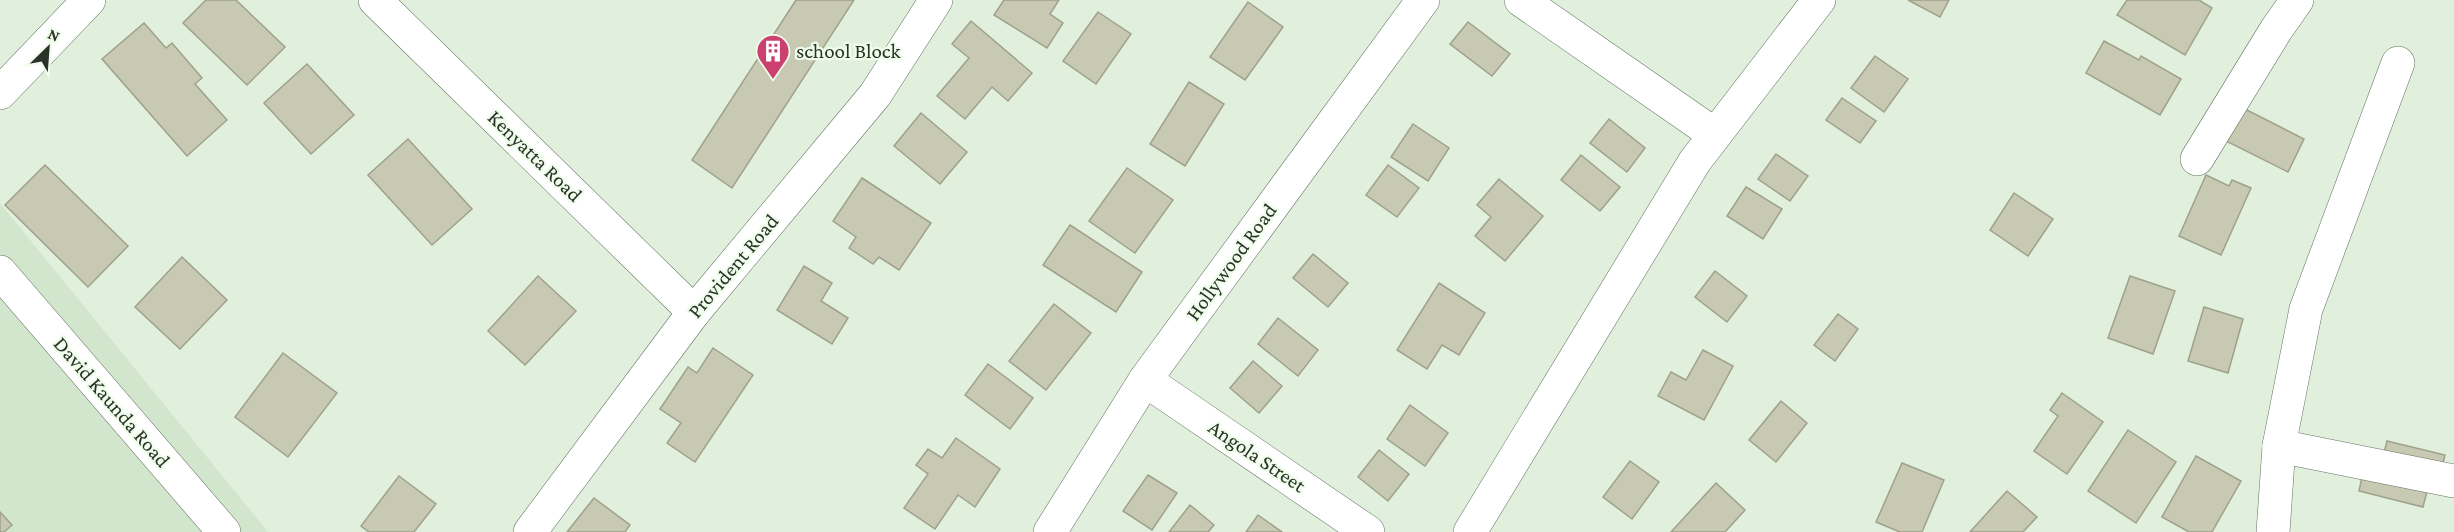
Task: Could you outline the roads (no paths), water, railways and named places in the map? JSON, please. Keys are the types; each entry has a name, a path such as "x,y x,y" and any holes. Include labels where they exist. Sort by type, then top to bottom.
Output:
{"street":[{"path":"0,93 89,0"},
{"name":"Kenyatta Road","path":"375,0 694,312"},
{"name":"Provident Road","path":"530,532 694,312 875,95 936,0"},
{"name":"Hollywood Road","path":"1050,532 1145,380 1423,0"},
{"path":"1521,0 1714,134"},
{"path":"1470,532 1695,161 1819,0"},
{"path":"2197,159 2276,30 2297,0"},
{"path":"2273,532 2279,446 2306,309 2398,63"},
{"name":"David Kaunda Road","path":"0,272 224,532"},
{"name":"Angola Street","path":"1145,380 1368,532"},
{"path":"2279,446 2454,481"}],"place":[{"name":"school Block","path":"773,80"}]}
